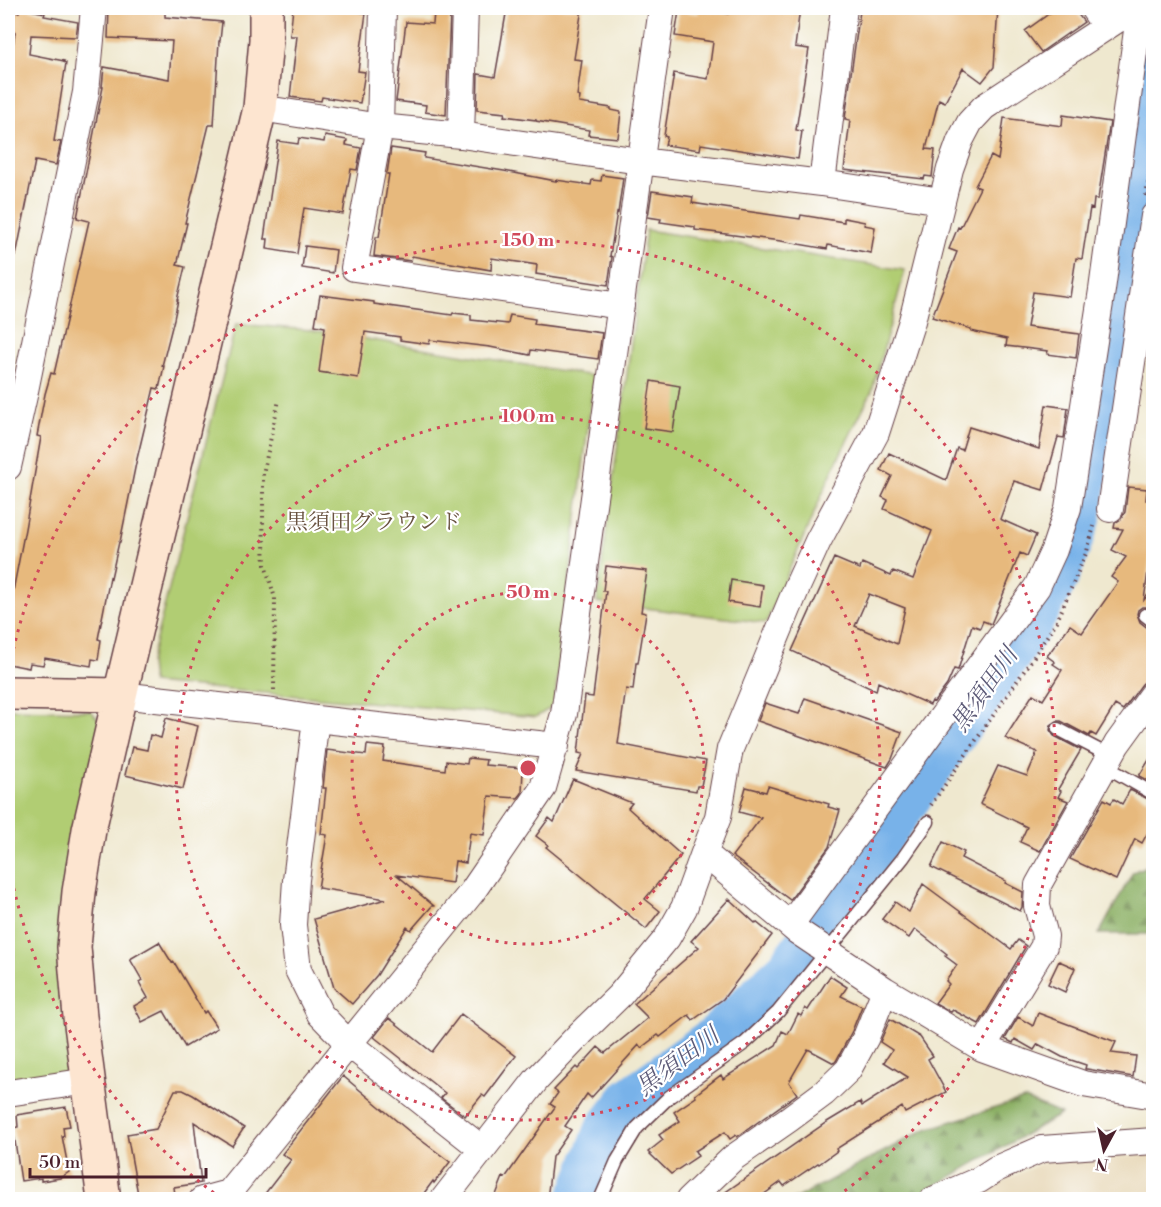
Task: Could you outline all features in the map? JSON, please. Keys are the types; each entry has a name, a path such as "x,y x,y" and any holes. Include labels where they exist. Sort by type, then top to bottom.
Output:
{"street":[{"path":"8,467 16,395 86,92 94,8"},
{"path":"104,1200 80,1017 74,947 78,892 89,830 120,695 260,108 266,40 266,8"},
{"path":"383,8 380,127 354,268 621,306"},
{"path":"460,135 465,8"},
{"path":"202,1200 228,1194 478,883 543,788 564,714 662,8"},
{"path":"822,183 844,8"},
{"path":"443,1200 537,1079 620,995 668,938 684,908 718,817 730,749 818,541 876,433 912,321 950,169 970,122 984,107 1099,17 1135,8"},
{"path":"794,928 1037,587 1054,550 1068,508 1102,290 1140,8"},
{"path":"260,108 380,127 460,135 942,201"},
{"path":"1110,509 1154,216"},
{"path":"8,693 120,695 556,746"},
{"path":"982,1048 1044,946 1045,936 1036,906 1038,885 1117,744 1154,693"},
{"path":"316,719 296,880 293,925 298,970 320,1014 349,1044 482,1149"},
{"path":"704,853 826,952 982,1048 1083,1084 1154,1096"},
{"path":"689,1200 733,1158 824,1093 848,1070 866,1037 885,990"},
{"path":"8,1094 88,1082"},
{"path":"933,1200 1042,1149 1154,1141"}],"lane":[{"path":"1058,729 1154,794"},
{"path":"600,1200 617,1161 637,1128 669,1097 745,1043 778,1012 903,858 928,822"}],"path":[{"path":"273,712 275,598 266,565 263,474 279,400"}],"shaded area":[{"path":"1153,1155 1153,1199 962,1200 1047,1161"}],"green space":[{"path":"646,230 905,270 872,391 835,465 766,623 597,602"},
{"name":"黒須田グラウンド","path":"236,324 311,330 594,376 554,706 536,717 152,683 150,663"},
{"path":"8,709 91,711 101,722 80,1072 8,1084"},
{"path":"1153,863 1153,934 1099,934 1133,872"},
{"path":"1024,1099 1061,1114 912,1199 793,1200 924,1130"}],"building":[{"path":"20,8 45,13 44,16 78,22 76,37 31,35 29,54 66,63 54,141 61,142 56,165 35,161 16,256 8,255 8,81 15,32 12,32 15,11 19,12"},
{"path":"109,8 165,8 165,17 222,22 214,125 209,125 185,223 187,223 177,265 185,267 162,366 164,366 159,389 154,388 120,542 110,577 98,639 101,640 98,660 92,659 91,666 45,658 43,665 30,663 29,668 8,664 8,607 10,607 41,437 37,436 45,394 51,373 54,374 89,221 77,218 103,87 104,67 169,79 172,41 108,38"},
{"path":"293,8 320,8 366,13 358,71 365,72 360,103 322,97 321,101 290,97 297,36 290,36"},
{"path":"507,8 582,8 574,59 582,60 577,96 580,97 579,103 611,108 611,110 621,112 618,138 588,135 589,130 504,116 505,113 477,110 478,74 495,77"},
{"path":"729,8 761,11 761,8 800,8 795,47 809,49 796,130 802,131 798,159 701,144 700,150 665,145 667,137 664,136 674,73 708,79 713,42 675,36 679,11 698,14 699,9 728,14"},
{"path":"867,8 998,8 994,67 982,82 963,68 945,102 939,99 926,149 935,150 932,177 925,176 924,179 844,170 850,120 845,119 851,74 860,11 866,12"},
{"path":"1057,8 1073,8 1084,22 1041,52 1025,31"},
{"path":"434,12 450,13 446,115 425,112 426,105 396,101 406,22 433,24"},
{"path":"1063,115 1110,122 1098,199 1094,199 1093,209 1090,208 1082,259 1076,258 1070,297 1033,292 1027,327 1079,334 1076,358 1047,354 1048,351 1006,346 1007,339 971,331 971,329 932,317 957,252 949,249 958,227 960,228 980,188 975,186 991,156 998,160 1004,118 1062,126"},
{"path":"325,136 347,140 346,145 361,148 357,170 351,169 343,214 304,208 297,254 267,249 268,239 264,239 278,141 298,144 299,138 324,142"},
{"path":"391,148 425,153 424,158 556,181 591,185 592,180 601,181 602,175 623,178 610,256 612,257 608,285 536,274 537,265 492,258 491,270 412,256 411,261 374,256 389,174 387,174"},
{"path":"652,191 693,197 692,203 738,210 800,219 801,215 844,222 844,218 865,222 864,225 875,227 871,253 828,245 827,249 695,230 695,227 660,222 661,219 648,217"},
{"path":"305,246 336,250 333,273 302,268"},
{"path":"320,295 452,315 453,313 471,315 471,320 508,324 510,315 535,319 534,324 602,333 598,359 531,350 530,355 490,347 430,340 429,344 365,332 358,378 319,372 325,327 315,325"},
{"path":"651,381 680,386 673,432 644,428"},
{"path":"1046,405 1068,408 1064,438 1058,437 1043,490 1014,481 1000,519 1036,535 1027,556 1020,553 991,624 983,621 980,628 972,625 958,670 954,669 947,685 934,702 932,701 930,705 878,682 876,691 792,651 834,558 860,569 862,563 891,576 893,571 913,579 932,531 884,509 888,500 882,497 892,476 881,470 889,453 946,480 957,448 962,450 969,427 1039,449","holes":["869,594 905,608 897,644 855,626"]},
{"path":"1128,487 1147,489 1146,500 1154,501 1154,530 1144,600 1154,587 1154,611 1142,607 1137,614 1140,622 1154,630 1154,678 1142,684 1123,710 1115,705 1096,736 1091,733 1089,736 1061,721 1051,725 1050,730 1054,736 1081,750 1058,789 1061,791 1058,797 1068,801 1040,851 1020,842 1027,827 980,804 998,766 1027,776 1037,752 1005,738 1033,694 1043,700 1062,670 1047,656 1070,625 1082,633 1118,582 1111,577 1126,557 1112,550 1123,529 1114,528 1115,523 1125,512"},
{"path":"606,566 647,571 641,612 646,613 638,663 636,663 633,690 626,689 618,744 706,761 701,786 697,786 696,791 576,771 583,754 578,753 585,696 593,697 606,591 603,591"},
{"path":"731,580 763,585 760,607 728,602"},
{"path":"805,698 902,732 887,767 758,721 765,703 799,714"},
{"path":"166,718 198,726 183,789 125,775 132,747 147,750 150,735 161,738"},
{"path":"367,745 385,747 383,761 445,770 446,761 467,764 468,758 486,760 485,765 523,768 522,793 518,798 489,796 484,835 470,833 466,863 455,861 452,883 397,875 434,906 411,930 407,927 377,975 352,1004 334,988 314,919 386,899 318,888 327,835 321,834 327,750 366,755"},
{"path":"1154,752 1154,784 1139,776"},
{"path":"573,779 632,803 628,808 681,855 645,899 660,911 646,929 546,847 548,845 536,836 549,818 554,822"},
{"path":"768,786 829,804 828,807 840,810 829,847 790,900 732,856 761,818 739,812 746,787 766,792"},
{"path":"1130,790 1154,802 1154,821 1142,843 1135,839 1116,880 1070,859 1104,799 1111,803 1114,799 1122,804"},
{"path":"943,842 964,852 961,858 1023,892 1020,911 931,867"},
{"path":"923,884 1011,949 1018,940 1026,946 979,1024 935,1003 949,984 946,981 957,965 945,956 947,954 915,929 909,938 882,919 895,902 909,912"},
{"path":"729,899 772,935 723,999 693,1020 689,1015 660,1037 658,1035 641,1048 639,1045 591,1098 587,1094 565,1126 571,1130 552,1157 547,1200 507,1200 496,1195 503,1177 505,1178 555,1107 550,1104 558,1093 554,1090 598,1047 605,1053 648,1018 634,1004 699,947 691,941"},
{"path":"159,942 172,963 174,962 204,1013 206,1011 217,1028 185,1047 164,1011 142,1022 134,1006 148,998 139,982 142,980 130,959"},
{"path":"1059,961 1075,968 1065,992 1048,984"},
{"path":"830,976 847,987 841,996 862,1006 836,1061 834,1063 808,1049 789,1082 797,1094 737,1137 736,1135 730,1139 725,1132 695,1151 698,1156 671,1174 648,1152 663,1140 659,1135 680,1121 674,1112 696,1097 695,1095 721,1075 723,1079 776,1045 782,1031 788,1034 798,1014 801,1016 805,1008 808,1010"},
{"path":"1038,1013 1116,1042 1111,1053 1136,1056 1133,1077 1085,1069 1086,1065 1062,1057 1038,1044 1034,1050 1015,1039 1013,1043 1005,1039 1018,1017 1033,1026"},
{"path":"461,1014 516,1056 485,1097 482,1095 465,1116 441,1098 445,1093 374,1037 389,1018 432,1052"},
{"path":"890,1019 920,1037 933,1056 928,1059 946,1092 905,1113 902,1107 836,1149 837,1151 819,1164 784,1186 781,1182 756,1200 714,1200 827,1122 860,1102 862,1106 908,1077 884,1062 892,1050 880,1042"},
{"path":"343,1076 450,1162 419,1200 260,1200 291,1160 282,1154"},
{"path":"175,1090 183,1090 193,1095 244,1128 232,1146 194,1122 201,1183 174,1187 175,1195 139,1200 127,1134 156,1129"},
{"path":"66,1107 70,1126 63,1127 64,1136 62,1136 69,1172 60,1178 21,1181 13,1128 18,1127 17,1115"}],"waterway":[{"name":"黒須田川","path":"578,1200 606,1129 630,1098 714,1037 788,968 1027,631 1059,575 1080,519 1154,60"}]}
